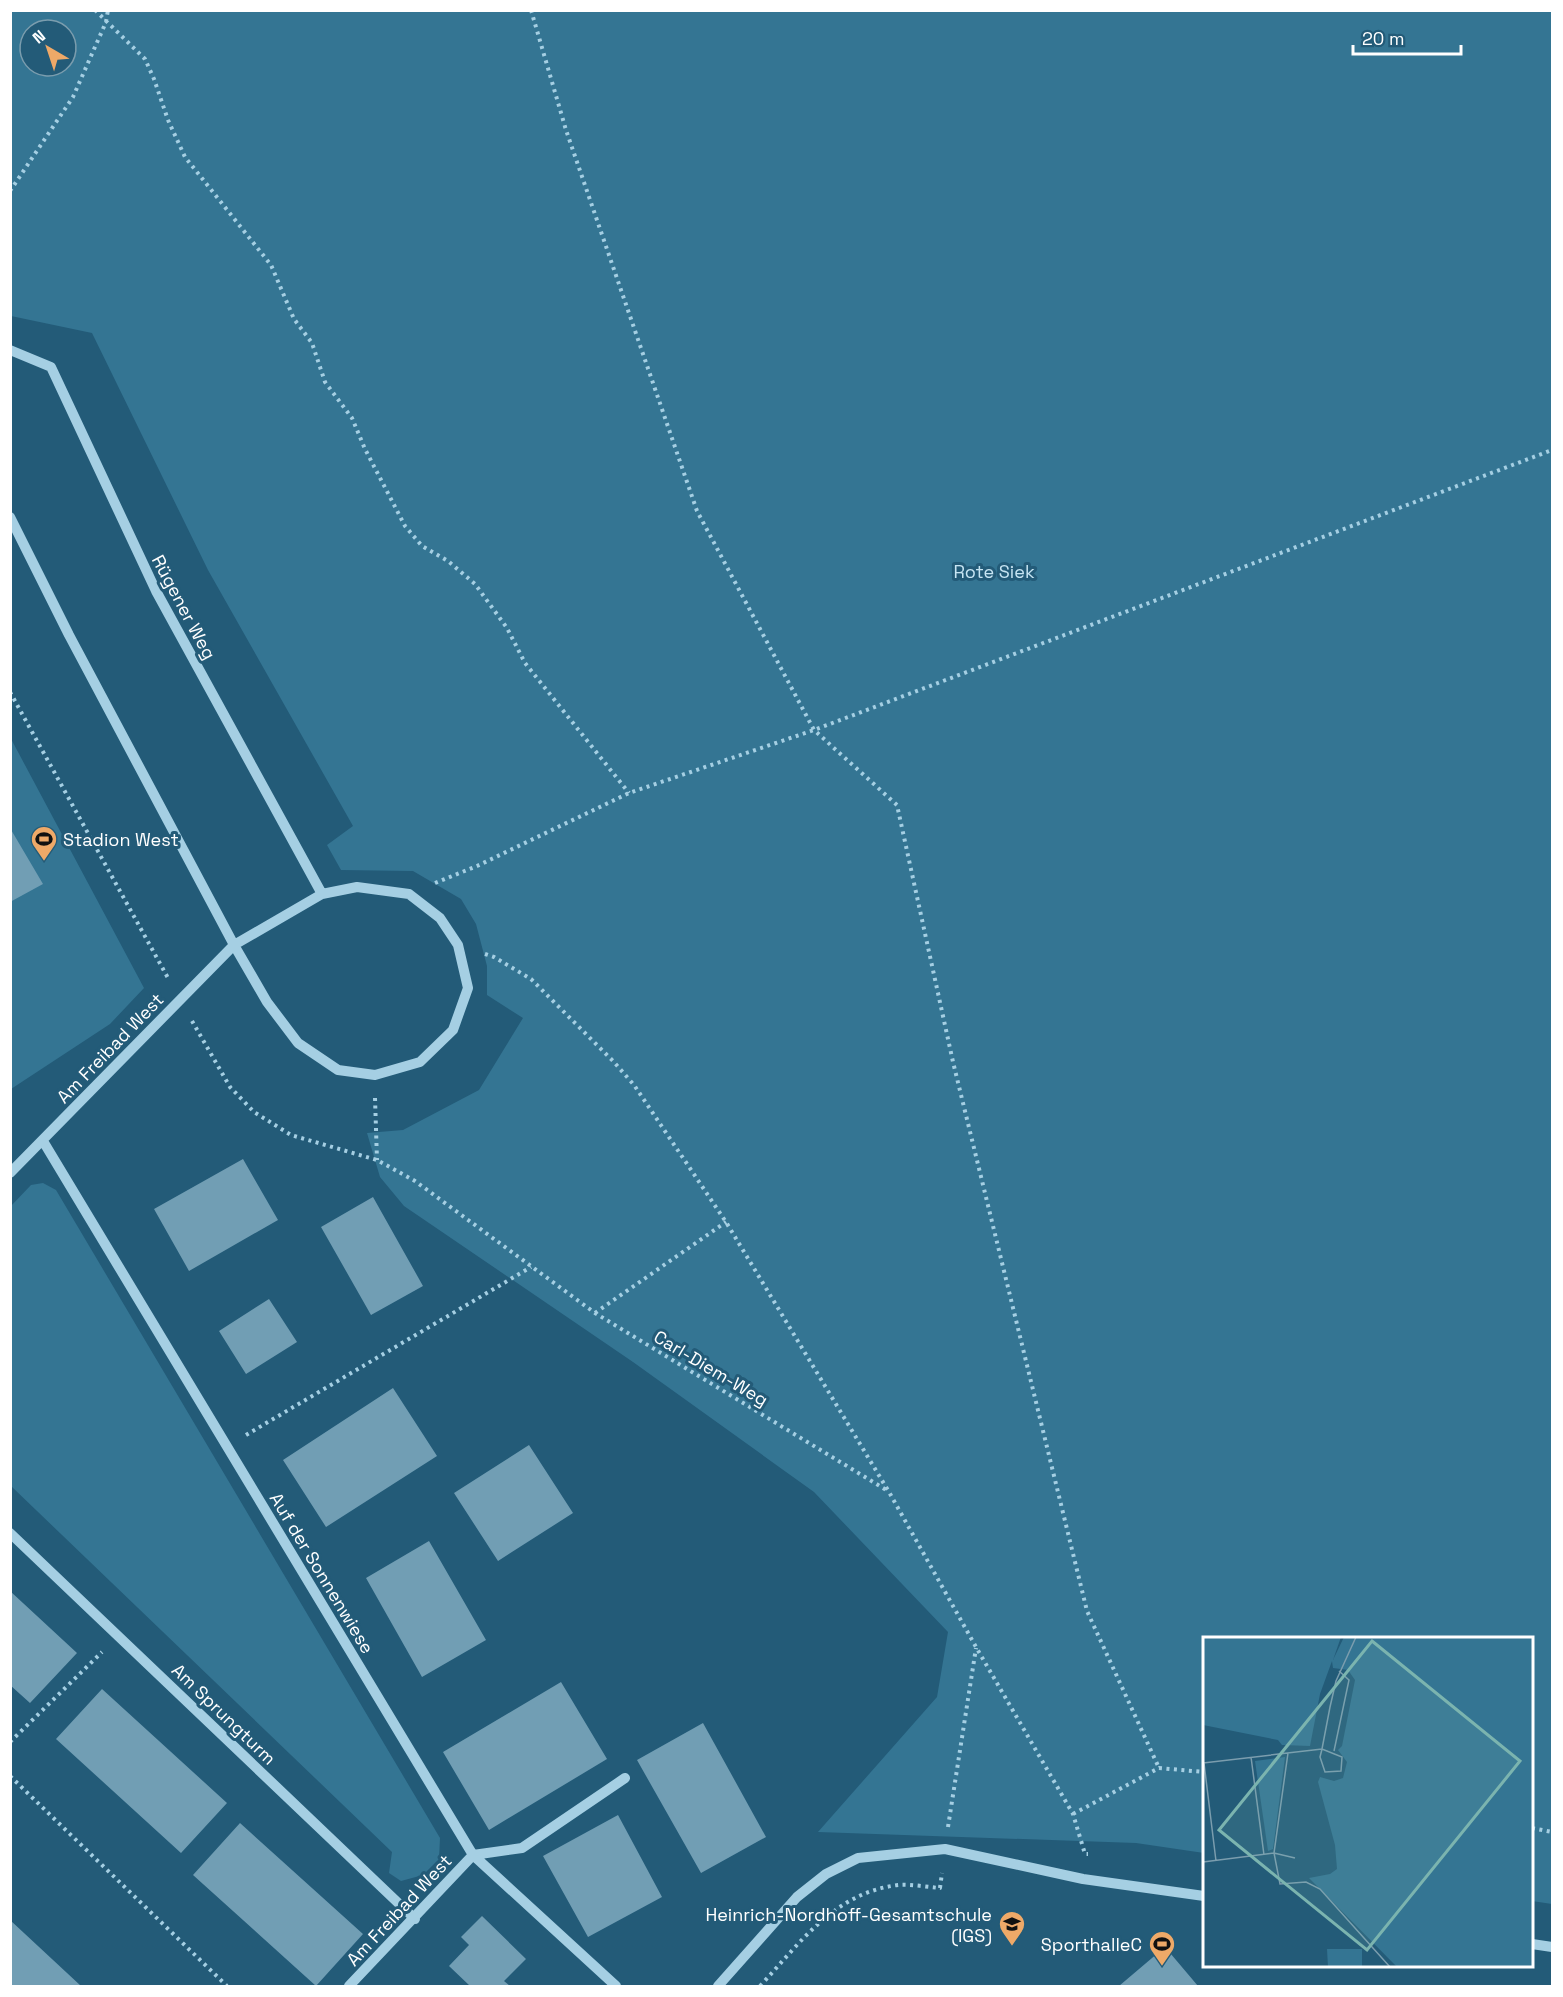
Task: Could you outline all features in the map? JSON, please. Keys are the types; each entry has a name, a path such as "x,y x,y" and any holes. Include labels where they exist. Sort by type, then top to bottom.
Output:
{"street":[{"name":"Rügener Weg","path":"10,350 51,367 156,591 322,894"},
{"path":"10,517 74,646 234,945 267,1002 298,1043 338,1070 375,1075 420,1062 453,1030 468,988 458,945 440,918 409,894 357,887 322,894 234,945"},
{"name":"Am Freibad West","path":"10,1173 234,945"},
{"name":"Auf der Sonnenwiese","path":"43,1140 473,1855 616,1986"},
{"name":"Am Sprungturm","path":"10,1533 415,1919"},
{"path":"473,1855 522,1848 625,1778"},
{"path":"718,1986 797,1897 826,1874 858,1858 945,1849 1083,1879 1203,1896"},
{"name":"Am Freibad West","path":"350,1986 473,1855"},
{"path":"1533,1944 1552,1947"}],"path":[{"path":"95,10 145,59 185,157 272,265 294,319 312,344 325,382 352,418 364,449 405,526 422,546 447,561 475,584 507,628 525,663 629,794"},
{"path":"10,191 73,97 106,22 108,10"},
{"path":"531,10 566,130 697,511 814,730 897,804 953,1062 1087,1611 1159,1768"},
{"path":"409,894 477,866 629,794 814,730 1552,450"},
{"name":"Carl-Diem-Weg","path":"10,692 230,1087 254,1112 291,1135 377,1160 415,1181 595,1313 889,1492 1073,1814 1085,1854 1096,1856"},
{"path":"458,945 494,957 531,979 613,1061 634,1086 726,1222 889,1492"},
{"path":"375,1075 377,1160"},
{"path":"595,1313 726,1222"},
{"path":"227,1446 532,1267"},
{"path":"10,1742 118,1636"},
{"path":"1073,1814 1159,1768 1203,1772"},
{"path":"10,1776 227,1986"},
{"path":"1533,1828 1552,1832"}],"green space":[{"name":"Rote Siek","path":"11,10 1552,11 1552,1904 1533,1901 1533,1637 1203,1637 1203,1853 1136,1843 818,1832 937,1697 948,1632 814,1492 633,1362 404,1206 380,1177 367,1133 403,1130 479,1090 523,1018 487,995 487,966 476,924 461,899 413,871 341,870 327,845 353,826 208,570 92,333 11,316"},
{"name":"Stadion West","path":"10,737 144,988 110,1024 11,1089"},
{"path":"43,1183 56,1190 440,1838 439,1859 423,1875 401,1881 389,1873 392,1852 11,1486 11,1206 31,1185"}],"building":[{"path":"10,828 43,884 10,902"},
{"path":"243,1159 278,1220 189,1271 154,1209"},
{"path":"373,1197 423,1286 371,1315 321,1227"},
{"path":"269,1299 297,1342 246,1374 219,1331"},
{"path":"393,1388 437,1456 326,1527 283,1460"},
{"path":"529,1445 573,1513 498,1561 454,1493"},
{"path":"429,1541 486,1640 422,1677 366,1578"},
{"path":"10,1591 77,1653 30,1703 10,1685"},
{"path":"561,1682 607,1759 489,1830 443,1752"},
{"path":"102,1689 227,1803 181,1853 56,1739"},
{"path":"703,1723 766,1837 701,1873 637,1760"},
{"path":"618,1815 662,1897 588,1937 543,1856"},
{"path":"240,1823 363,1934 316,1986 193,1875"},
{"path":"482,1916 526,1959 504,1981 510,1986 470,1986 449,1966 469,1945 461,1937"},
{"path":"10,1920 81,1986 10,1986"},
{"name":"SporthalleC","path":"1165,1947 1198,1986 1119,1986"}],"place":[{"name":"Stadion West","path":"44,862"},
{"name":"Heinrich-Nordhoff-Gesamtschule (IGS)","path":"1012,1947"},
{"name":"SporthalleC","path":"1162,1967"}]}
